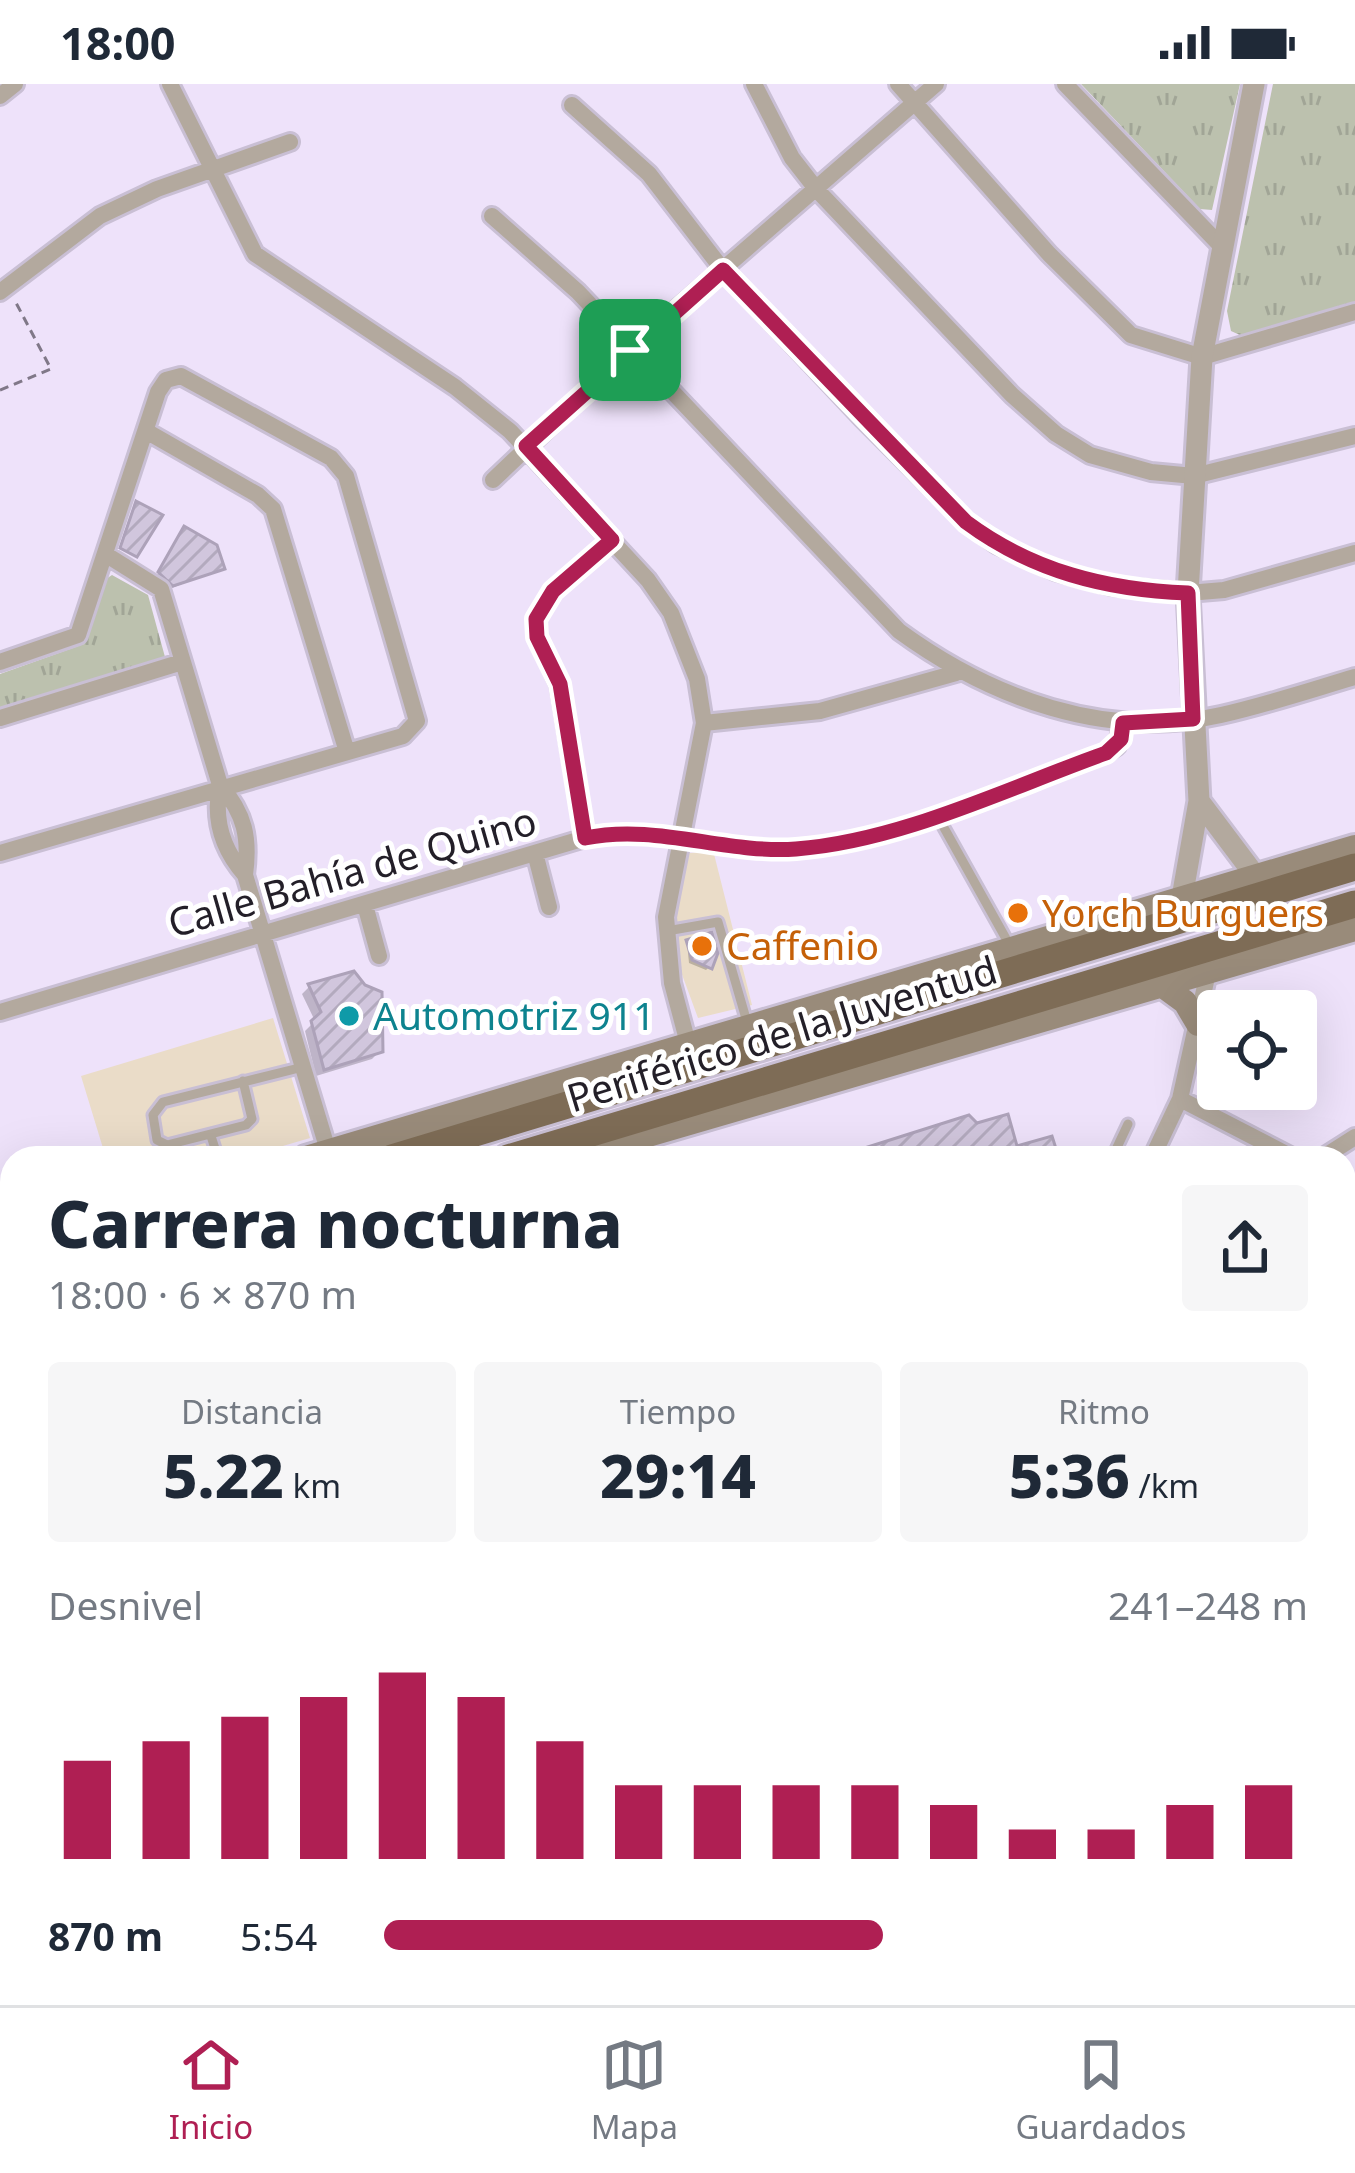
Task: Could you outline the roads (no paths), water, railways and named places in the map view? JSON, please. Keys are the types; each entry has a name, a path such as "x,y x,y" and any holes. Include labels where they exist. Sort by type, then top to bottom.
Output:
{"highway":[{"name":"Periférico de la Juventud","path":"428,1146 692,1057 1180,909 1263,885 1355,867"},
{"name":"Periférico de la Juventud","path":"548,1146 1355,904"},
{"path":"1286,924 1355,914"}],"main road":[{"path":"1263,885 1355,847"},
{"path":"359,1146 692,1057 748,1027 1011,949 1180,909"},
{"path":"609,1146 1355,928"},
{"path":"1159,983 1185,1002 1197,1022"}],"street":[{"path":"0,96 15,84"},
{"path":"170,84 244,237 268,266 455,387 526,446 671,613 697,679 704,723 679,836 666,932 692,1057"},
{"path":"754,84 792,158 817,190 1056,434 1117,464 1194,476 1355,436"},
{"path":"898,84 912,105 1111,319 1151,344 1202,357 1355,312"},
{"path":"494,480 630,350 936,84"},
{"path":"1065,84 1222,248"},
{"path":"1180,909 1199,802 1188,593 1202,357 1254,84"},
{"path":"572,105 650,174 723,270 951,507 996,544 1055,571 1112,586 1188,593 1224,590 1355,554"},
{"path":"3,289 82,225 210,169 290,142"},
{"path":"492,216 546,260 899,631 956,673 1004,693 1123,723 1193,719 1355,677"},
{"path":"0,662 78,635 162,385 181,376 331,458 346,476 417,721 403,736 220,785 0,853"},
{"path":"146,431 258,495 273,509 347,752"},
{"path":"585,838 560,684 537,637 536,619 553,591 612,540"},
{"path":"105,554 161,589 220,785 238,806 247,833 244,875 303,1067 320,1146"},
{"path":"0,718 182,662"},
{"path":"704,723 820,711 956,673"},
{"name":"Calle Bahía de Quino","path":"0,1012 612,832 679,836 727,847 799,849 935,814 1112,751 1123,723"},
{"path":"1199,802 1263,885"},
{"path":"535,853 549,907"},
{"path":"365,904 379,956"},
{"path":"1205,990 1209,968"},
{"path":"1157,1146 1180,1099 1197,1028"},
{"path":"1180,1099 1271,1146"}],"lane":[{"path":"935,814 1011,949"},
{"path":"666,932 718,922 748,1027"},
{"path":"243,1082 250,1123 211,1136 161,1144 154,1108 243,1082 303,1067"},
{"path":"1118,1146 1128,1124"},
{"path":"211,1136 214,1146"}],"place":[{"name":"Yorch Burguers","path":"1018,913"},
{"name":"Caffenio","path":"702,946"},
{"name":"Automotriz 911","path":"349,1016"}]}
